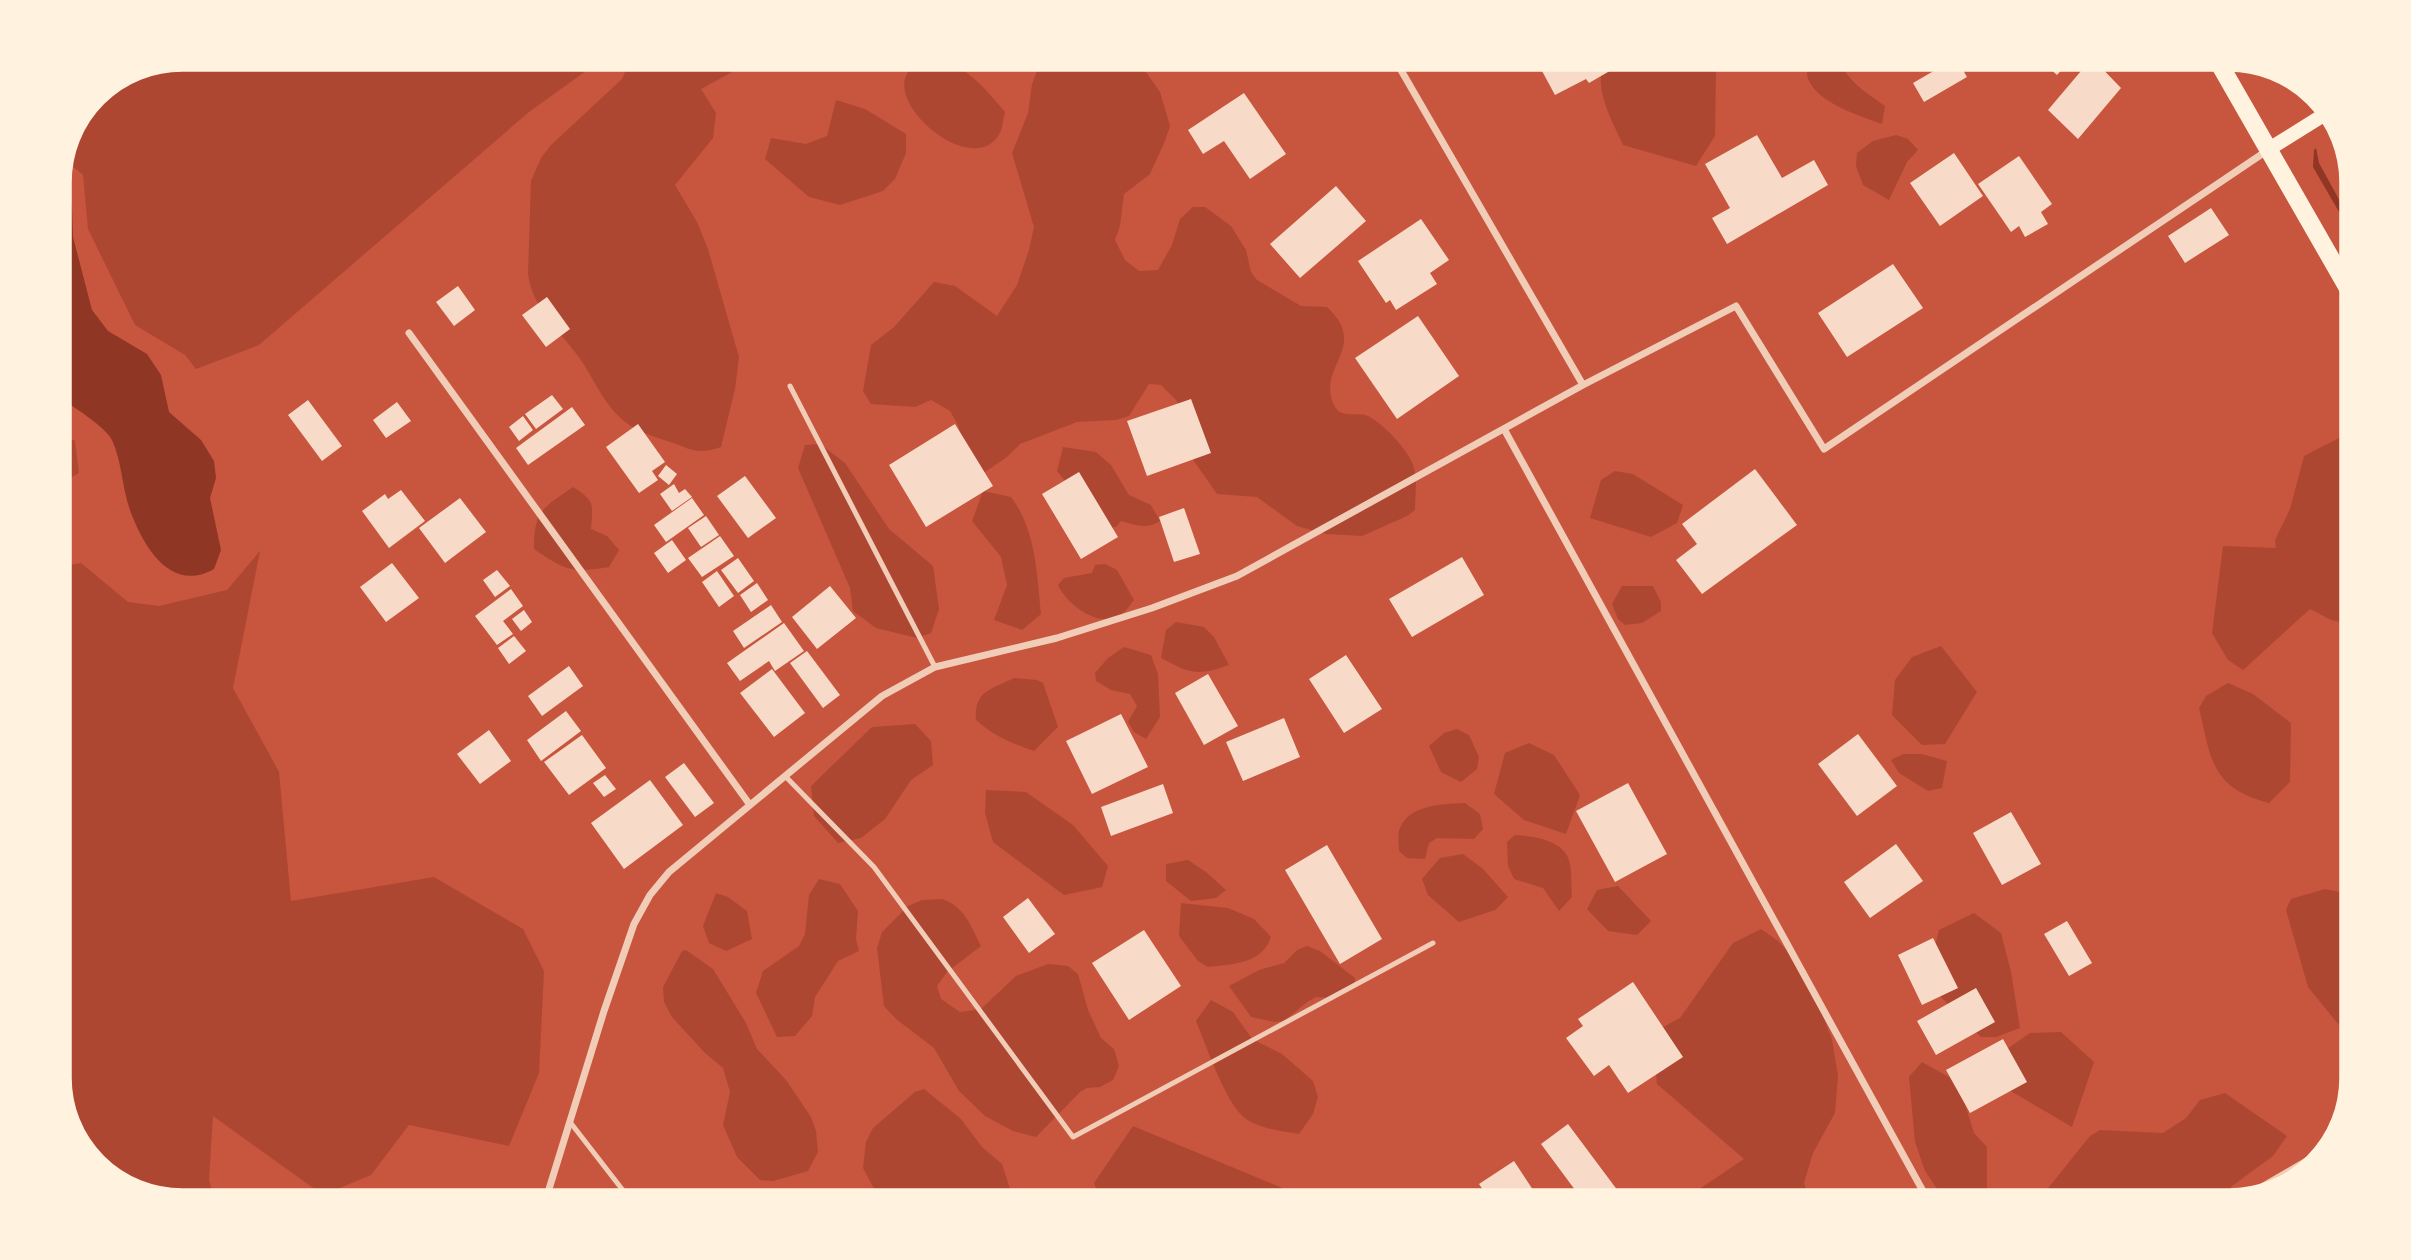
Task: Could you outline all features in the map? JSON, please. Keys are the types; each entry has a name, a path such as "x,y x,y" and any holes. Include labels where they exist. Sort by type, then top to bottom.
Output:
{"main road":[{"path":"2224,70 2341,276"},
{"path":"2269,149 2320,117"}],"street":[{"path":"1401,70 1583,385"},
{"path":"549,1190 604,1010 634,924 650,895 669,873 882,696 935,667 1057,638 1152,608 1237,576 1583,385 1736,306 1824,449 2269,149"},
{"path":"409,333 750,805"},
{"path":"1504,429 1922,1190"}],"lane":[{"path":"790,386 935,667"},
{"path":"785,776 874,867 1073,1137 1433,943"},
{"path":"570,1122 623,1190"},
{"path":"2261,1185 2305,1160"}],"shaded area":[{"path":"587,70 529,112 259,345 196,369 185,355 135,325 88,229 83,175 72,166 79,139 89,120 103,103 120,89 160,72"},
{"path":"626,70 738,70 701,89 716,113 713,138 675,185 697,222 708,249 739,357 735,389 721,447 706,451 652,436 634,428 616,414 578,356 541,308 528,274 531,181 541,158 551,145 622,79"},
{"path":"912,70 963,70 1005,112 1000,133 984,147 964,147 941,137 922,120 908,101 905,81"},
{"path":"1037,70 1146,72 1160,92 1170,126 1150,174 1124,194 1120,226 1115,240 1125,260 1139,271 1158,270 1172,245 1180,219 1193,207 1205,207 1231,226 1246,250 1251,272 1257,280 1301,306 1327,307 1339,321 1344,334 1331,379 1330,391 1334,405 1341,412 1368,416 1375,420 1403,448 1415,472 1415,510 1362,536 1326,534 1297,526 1257,497 1217,494 1189,454 1192,426 1176,400 1161,385 1149,384 1129,416 1116,420 1077,422 1020,444 1007,457 973,480 958,425 950,411 931,400 915,407 871,404 863,391 871,345 894,327 934,282 955,286 997,316 1017,285 1034,227 1012,153 1028,113 1032,84"},
{"path":"1602,70 1722,70 1716,71 1715,136 1696,166 1623,145 1605,102"},
{"path":"1808,70 1845,70 1864,91 1885,106 1882,124 1828,100 1811,85"},
{"path":"836,100 865,109 906,134 906,153 895,179 883,191 840,205 809,197 765,159 771,138 806,144 827,136"},
{"path":"1896,135 1908,139 1918,150 1907,162 1889,200 1863,185 1856,166 1857,153 1873,141"},
{"path":"2316,148 2319,163 2341,203 2341,215 2313,167"},
{"path":"70,201 73,237 92,310 108,331 147,354 161,375 169,412 201,440 214,461 216,478 210,498 221,550 214,569 199,575 186,576 163,565 154,555 129,508 112,440 96,423 70,405"},
{"path":"2341,437 2341,622 2310,609 2243,670 2228,660 2212,633 2223,546 2276,548 2275,540 2290,509 2304,456"},
{"path":"70,438 75,441 79,473 70,478"},
{"path":"820,444 845,463 889,529 933,566 939,609 931,633 917,638 876,628 853,611 850,588 798,468 805,445"},
{"path":"1063,447 1096,452 1111,465 1129,495 1151,505 1160,521 1146,526 1121,521 1116,527 1104,529 1057,471"},
{"path":"1615,471 1633,474 1683,505 1677,523 1651,537 1590,518 1601,480"},
{"path":"573,487 591,504 591,529 607,536 619,550 609,567 577,570 562,566 534,549 536,526 542,511"},
{"path":"983,491 1011,497 1026,524 1030,538 1041,614 1022,630 994,620 1007,585 1001,557 972,521"},
{"path":"260,551 233,688 279,772 291,901 434,877 523,929 544,971 539,1073 509,1146 409,1125 371,1175 335,1190 316,1190 213,1116 209,1180 212,1190 182,1190 146,1184 120,1171 98,1152 82,1128 72,1100 70,1085 70,565 81,563 128,602 159,606 227,590"},
{"path":"1105,564 1117,570 1134,600 1123,613 1105,619 1095,617 1077,607 1062,593 1058,585 1064,578 1092,573 1095,565"},
{"path":"1622,586 1653,586 1661,602 1661,611 1642,623 1625,625 1618,619 1612,604"},
{"path":"1176,622 1204,627 1214,637 1229,665 1194,672 1161,658 1166,630"},
{"path":"1941,646 1977,692 1945,744 1922,745 1892,715 1895,680 1912,657"},
{"path":"1124,647 1151,655 1158,674 1160,717 1146,739 1134,732 1128,722 1137,706 1130,694 1111,690 1096,681 1095,673 1108,658"},
{"path":"1014,678 1043,683 1058,727 1034,751 1003,738 976,720 976,710 981,697"},
{"path":"2228,683 2253,694 2291,723 2290,782 2269,803 2235,789 2225,780 2211,757 2199,708 2206,696"},
{"path":"915,724 931,741 933,765 911,780 885,819 861,838 838,843 814,816 811,786 872,727"},
{"path":"1457,729 1469,735 1479,757 1477,769 1461,782 1441,772 1429,746 1444,733"},
{"path":"1529,743 1554,755 1580,795 1566,834 1524,820 1494,794 1505,753"},
{"path":"1903,754 1922,754 1947,761 1942,788 1928,791 1899,773 1891,760"},
{"path":"986,790 1026,792 1073,825 1108,866 1102,887 1064,895 993,842 985,813"},
{"path":"1465,803 1480,814 1483,829 1474,839 1437,838 1429,843 1425,859 1407,858 1399,851 1399,830 1411,814 1428,807"},
{"path":"1515,835 1548,841 1562,849 1567,856 1571,868 1572,897 1559,911 1543,888 1514,879 1508,866 1507,842"},
{"path":"1463,854 1483,869 1508,897 1495,910 1459,922 1428,895 1422,879 1440,858"},
{"path":"1188,860 1226,890 1216,898 1191,901 1166,881 1166,864"},
{"path":"819,879 840,884 858,911 856,939 859,951 838,961 815,997 812,1016 795,1036 777,1037 756,993 763,971 799,946 805,934 809,895"},
{"path":"1618,886 1651,921 1637,935 1608,931 1587,909 1597,890"},
{"path":"2325,889 2341,892 2341,1028 2308,987 2286,910 2291,899"},
{"path":"716,893 728,897 747,911 752,939 726,951 709,943 703,926"},
{"path":"942,899 956,906 961,912 981,946 947,972 937,986 941,999 960,1012 981,1009 1016,976 1048,964 1068,966 1078,974 1088,1010 1101,1038 1114,1049 1119,1066 1113,1080 1100,1087 1087,1088 1080,1092 1036,1137 1013,1131 985,1116 959,1091 934,1048 896,1019 884,1006 877,948 882,932 908,906 922,900"},
{"path":"1181,903 1228,908 1254,919 1271,937 1267,946 1254,958 1208,967 1198,961 1179,936"},
{"path":"1974,913 2001,933 2011,972 2020,1028 1996,1037 1981,1037 1926,982 1939,930"},
{"path":"1761,929 1778,941 1804,969 1832,1039 1838,1076 1835,1113 1813,1153 1804,1183 1806,1190 1698,1190 1744,1159 1657,1084 1652,1033 1680,1018 1733,943"},
{"path":"1307,946 1320,951 1355,978 1355,985 1332,998 1316,997 1284,1021 1251,1017 1229,986 1259,970 1284,963 1297,950"},
{"path":"686,950 713,969 746,1023 757,1049 786,1080 811,1117 816,1131 818,1152 808,1171 773,1181 760,1180 737,1157 723,1125 730,1092 723,1068 704,1052 672,1017 664,1002 663,987 682,951"},
{"path":"1211,1000 1233,1012 1252,1039 1282,1054 1313,1081 1318,1097 1313,1114 1299,1134 1258,1125 1246,1119 1231,1101 1196,1021"},
{"path":"2061,1032 2094,1062 2072,1127 2009,1090 2007,1049 2030,1033"},
{"path":"1922,1062 1958,1082 1974,1133 1987,1147 1987,1190 1938,1190 1925,1171 1915,1142 1909,1077"},
{"path":"924,1089 961,1119 982,1147 1002,1164 1010,1190 875,1190 863,1168 866,1142 873,1128 915,1092"},
{"path":"2225,1093 2287,1136 2273,1156 2229,1190 2047,1190 2090,1136 2100,1130 2163,1133 2186,1118 2200,1100"},
{"path":"1133,1126 1287,1190 1097,1190 1094,1183"}],"building":[{"path":"1611,70 1589,83 1586,79 1555,95 1542,71"},
{"path":"1935,70 1963,70 1967,77 1924,102 1913,83"},
{"path":"2082,70 2104,70 2121,88 2078,139 2048,110"},
{"path":"1244,93 1286,154 1250,179 1224,141 1203,154 1188,130"},
{"path":"1757,135 1782,178 1814,160 1828,185 1727,244 1712,218 1730,208 1705,164"},
{"path":"1954,153 1983,196 1940,226 1910,183"},
{"path":"2019,156 2052,204 2041,212 2048,224 2025,237 2019,226 2011,232 1978,184"},
{"path":"1336,186 1366,221 1300,278 1270,244"},
{"path":"2211,208 2229,235 2185,263 2168,236"},
{"path":"1421,219 1449,260 1430,273 1437,284 1396,310 1390,300 1386,303 1358,261"},
{"path":"1893,264 1923,308 1847,357 1818,313"},
{"path":"458,286 475,310 454,326 436,302"},
{"path":"547,297 570,329 546,347 522,315"},
{"path":"1418,316 1459,376 1397,419 1355,358"},
{"path":"552,395 563,409 536,429 525,414"},
{"path":"1191,399 1211,453 1147,476 1127,421"},
{"path":"308,400 342,446 322,461 288,415"},
{"path":"397,402 411,421 386,438 373,420"},
{"path":"572,407 585,425 528,465 516,448"},
{"path":"523,416 533,430 519,441 509,427"},
{"path":"638,424 665,462 652,471 658,480 639,493 606,447"},
{"path":"955,424 993,486 926,527 889,465"},
{"path":"666,465 677,474 669,485 658,476"},
{"path":"1755,469 1797,525 1702,594 1676,560 1697,544 1682,524"},
{"path":"1079,472 1118,537 1081,559 1042,494"},
{"path":"745,476 776,518 748,538 717,496"},
{"path":"674,484 679,493 685,489 692,497 672,511 660,494"},
{"path":"401,490 425,521 389,548 362,511 385,494 388,499"},
{"path":"460,498 486,532 445,563 419,528"},
{"path":"692,498 704,515 666,542 654,525"},
{"path":"1184,508 1200,554 1174,562 1159,517"},
{"path":"706,516 719,535 701,547 688,528"},
{"path":"720,536 734,556 702,577 688,558"},
{"path":"672,540 686,560 668,573 654,553"},
{"path":"1462,557 1484,595 1412,637 1389,599"},
{"path":"738,558 754,581 738,593 721,570"},
{"path":"392,563 419,598 386,622 360,587"},
{"path":"497,570 510,586 495,597 483,580"},
{"path":"717,571 734,596 719,607 702,582"},
{"path":"757,583 768,600 751,612 740,595"},
{"path":"830,586 856,618 817,649 792,617"},
{"path":"511,589 523,606 503,621 513,634 497,645 475,616"},
{"path":"771,605 782,622 744,648 733,631"},
{"path":"524,610 532,622 521,631 512,619"},
{"path":"784,623 804,651 775,671 769,661 740,681 727,663"},
{"path":"514,636 526,651 509,664 498,648"},
{"path":"807,651 840,695 823,708 790,663"},
{"path":"1346,655 1382,709 1344,733 1309,679"},
{"path":"569,666 583,686 542,716 528,696"},
{"path":"772,669 805,713 774,737 740,693"},
{"path":"1208,674 1238,726 1204,745 1175,693"},
{"path":"566,711 581,731 541,761 527,740"},
{"path":"1121,714 1148,767 1092,794 1066,741"},
{"path":"1284,718 1300,757 1243,781 1226,742"},
{"path":"489,730 511,761 480,784 457,754"},
{"path":"1858,734 1897,786 1857,816 1818,764"},
{"path":"582,735 606,768 569,795 544,762"},
{"path":"684,763 714,803 695,817 665,777"},
{"path":"605,775 616,789 604,797 593,783"},
{"path":"650,780 683,825 624,869 591,823"},
{"path":"1628,783 1667,854 1615,882 1576,811"},
{"path":"1163,784 1173,813 1111,836 1101,807"},
{"path":"2011,812 2041,864 2002,885 1973,833"},
{"path":"1896,844 1923,881 1870,918 1844,882"},
{"path":"1327,845 1382,939 1340,964 1285,870"},
{"path":"1028,898 1055,934 1029,953 1003,917"},
{"path":"2067,921 2092,963 2069,976 2044,934"},
{"path":"1144,930 1181,986 1129,1020 1092,963"},
{"path":"1933,938 1958,988 1922,1005 1898,955"},
{"path":"1633,982 1683,1057 1628,1093 1609,1065 1594,1076 1566,1038 1583,1026 1578,1019"},
{"path":"1976,988 1995,1022 1936,1055 1917,1021"},
{"path":"2003,1039 2027,1082 1970,1113 1946,1070"},
{"path":"1568,1124 1617,1190 1575,1190 1541,1144"},
{"path":"1514,1161 1533,1190 1483,1190 1479,1184"}]}
